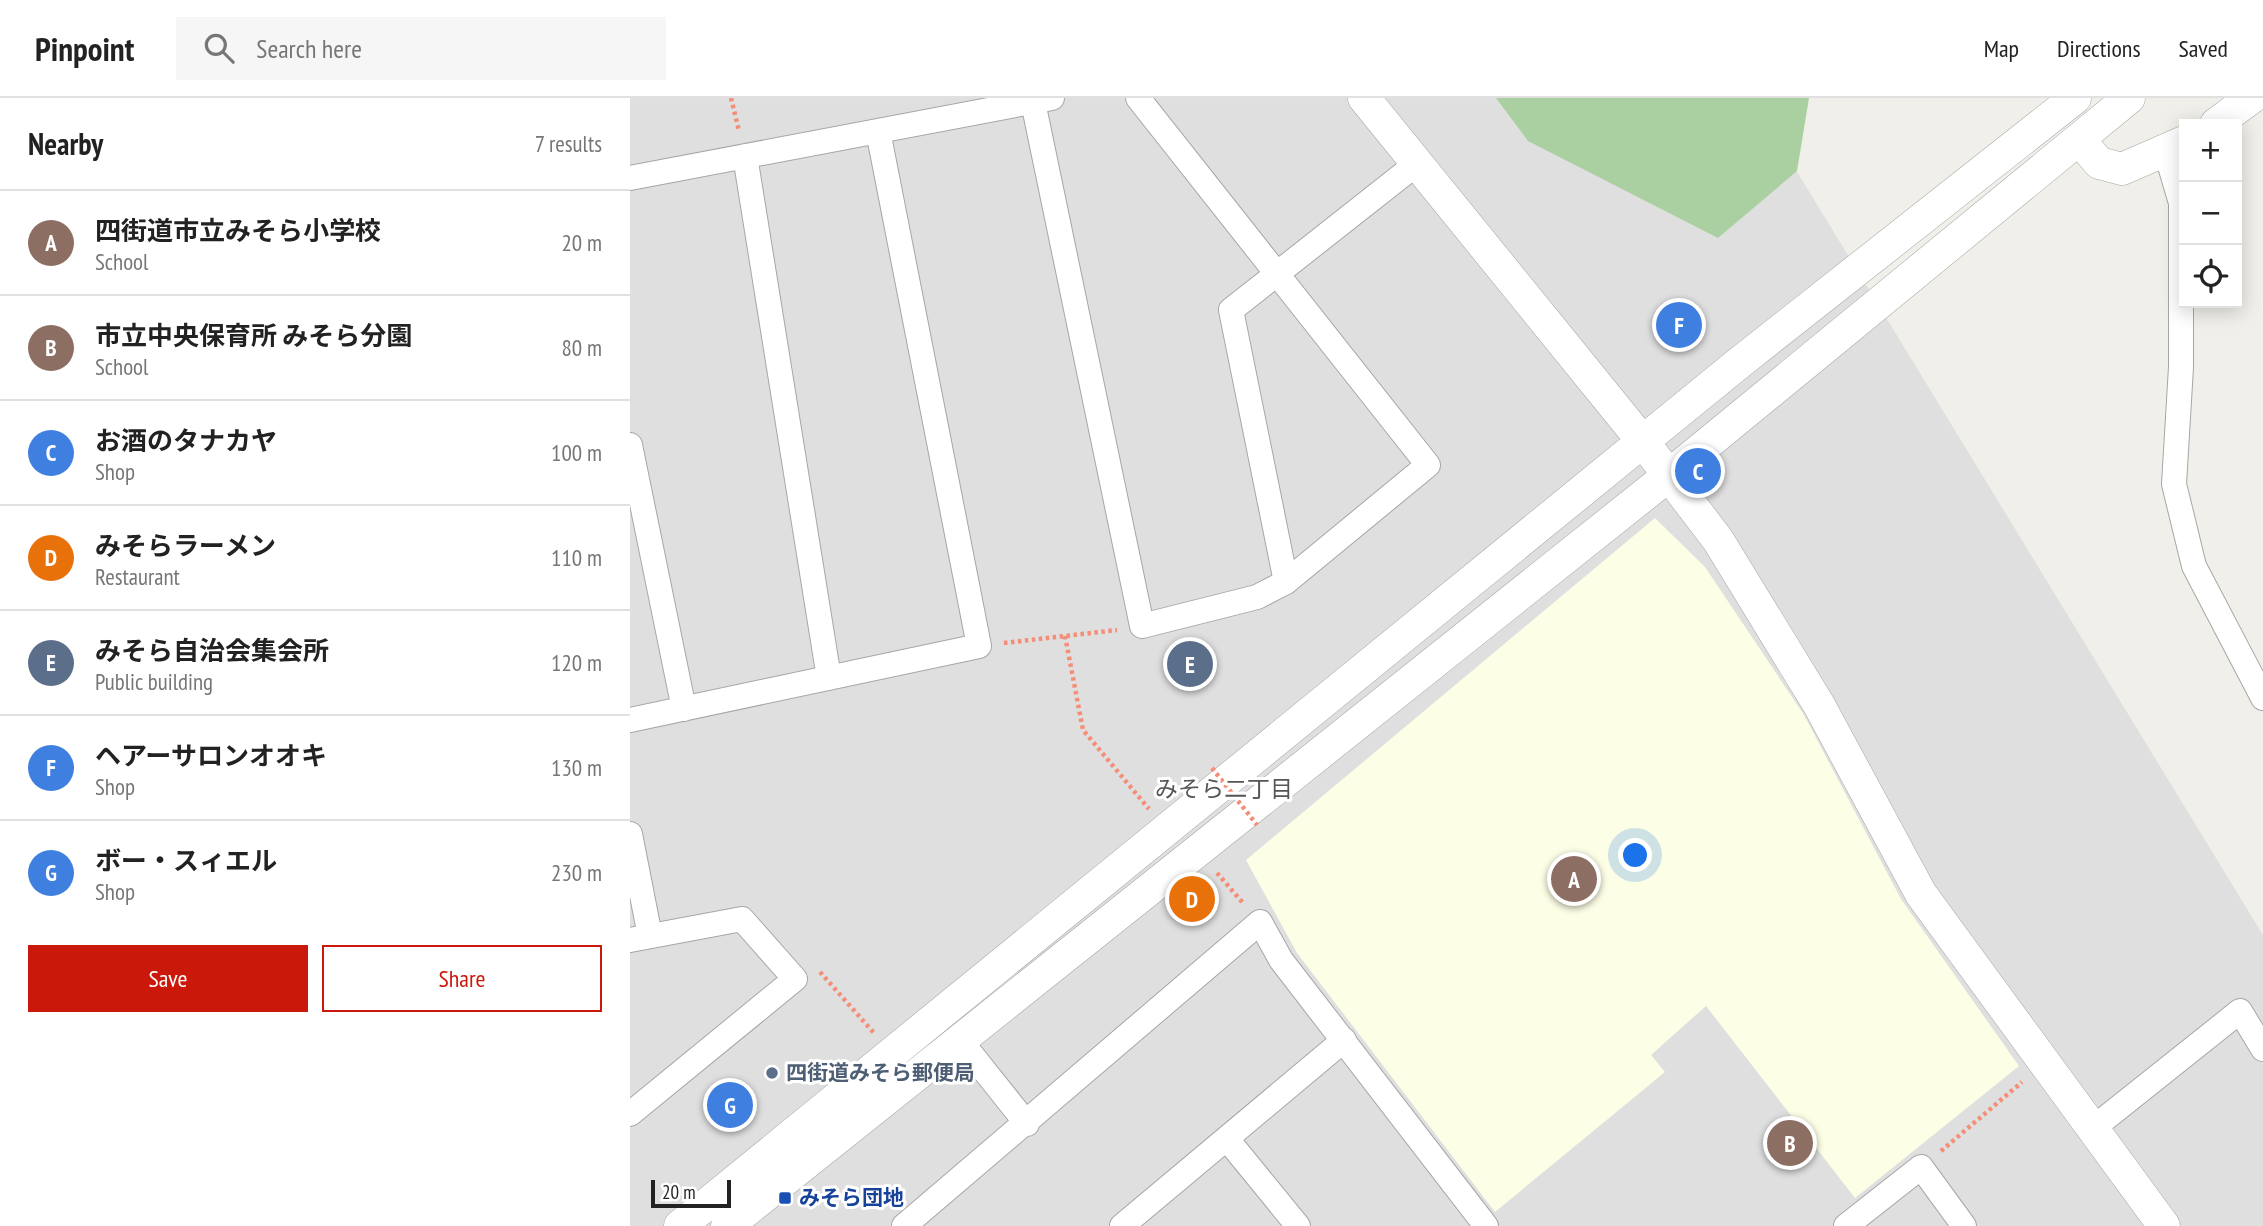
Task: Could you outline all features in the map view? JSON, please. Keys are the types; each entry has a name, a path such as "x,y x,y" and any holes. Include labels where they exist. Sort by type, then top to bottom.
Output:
{"street":[{"path":"630,178 878,131 950,107 1043,100 1142,626 1257,597 1286,582 1428,465 1138,98"},
{"path":"1364,98 1415,165 1644,443 1718,540 1819,705 1921,894 2164,1226"},
{"path":"680,1226 1739,363 2075,98"},
{"path":"727,1226 1668,476 2129,98"},
{"path":"2223,119 2251,98"},
{"path":"630,720 979,646 878,131"},
{"path":"2079,139 2099,163 2122,169 2175,147 2181,203 2181,367 2174,484 2194,566 2263,698"},
{"path":"745,156 829,678"},
{"path":"1286,582 1231,310 1415,165"},
{"path":"630,445 684,709"},
{"path":"630,834 640,938 742,919 795,979 630,1114"},
{"path":"904,1226 1027,1124 1260,922 1281,960 1486,1226"},
{"path":"2092,1129 2240,1011 2263,1049"},
{"path":"960,1040 1027,1124"},
{"path":"1122,1226 1344,1040"},
{"path":"1227,1139 1298,1226"},
{"path":"1846,1226 1921,1167 1964,1226"}],"path":[{"path":"731,98 745,156"},
{"path":"979,646 1142,626"},
{"path":"1065,636 1083,730 1168,831"},
{"path":"1212,768 1258,825"},
{"path":"1197,849 1260,922"},
{"path":"795,979 821,971 892,1055"},
{"path":"1921,1167 2043,1064"}],"shaded area":[{"path":"630,98 1752,98 2263,935 2263,1226 630,1226"},
{"path":"1655,518 1705,567 1804,715 1901,899 2019,1066 1855,1198 1706,1006 1651,1055 1665,1072 1495,1212 1297,953 1246,860"}],"green space":[{"path":"1496,98 1809,98 1797,171 1718,238 1528,141"}],"place":[{"name":"ヘアーサロンオオキ","path":"1679,325"},
{"name":"お酒のタナカヤ","path":"1698,471"},
{"name":"みそら自治会集会所","path":"1190,664"},
{"name":"四街道市立みそら小学校","path":"1574,879"},
{"name":"みそらラーメン","path":"1192,899"},
{"name":"四街道みそら郵便局","path":"772,1073"},
{"name":"ボー・スィエル","path":"730,1105"},
{"name":"市立中央保育所 みそら分園","path":"1790,1143"},
{"name":"みそら団地","path":"785,1198"}],"district":[{"name":"みそら二丁目","path":"1224,789"}]}
